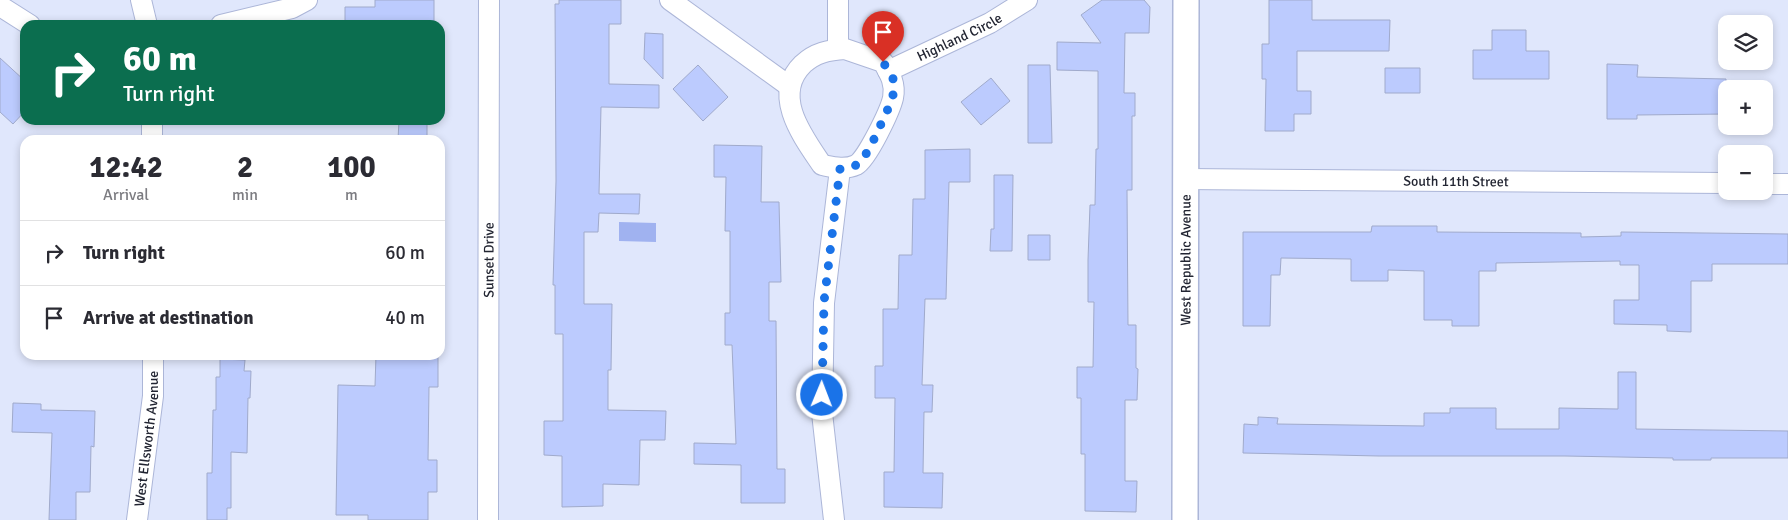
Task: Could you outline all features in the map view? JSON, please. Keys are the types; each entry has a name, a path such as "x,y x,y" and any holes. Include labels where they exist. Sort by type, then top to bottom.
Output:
{"street":[{"path":"141,0 147,20"},
{"path":"243,20 292,8 306,0"},
{"name":"Sunset Drive","path":"488,520 489,0"},
{"path":"670,0 789,86"},
{"path":"838,0 838,49"},
{"name":"Highland Circle","path":"888,71 990,23 1027,0"},
{"name":"West Republic Avenue","path":"1185,520 1186,0"},
{"path":"0,6 22,20"},
{"path":"838,49 845,49 883,62 893,78 893,98 869,150 857,165 840,169 822,165 799,130 789,96 789,86 796,70 810,58 827,50 838,49"},
{"path":"834,520 822,404 824,302 840,169"},
{"name":"South 11th Street","path":"1185,179 1718,183"},
{"path":"1773,184 1788,184"},
{"name":"West Ellsworth Avenue","path":"137,520 153,396 153,360"}],"water":[{"path":"619,222 656,223 656,242 619,241"}],"building":[{"path":"375,0 434,0 434,20 345,20 345,7 375,7"},
{"path":"559,0 621,0 621,24 609,24 609,84 659,85 659,108 601,107 599,194 640,194 639,214 599,213 598,232 584,232 584,304 612,304 611,370 608,370 608,410 666,411 665,440 640,440 639,485 603,484 603,506 562,507 562,456 544,455 544,421 563,421 563,334 555,334 555,285 553,285 556,181 555,4 559,4"},
{"path":"1102,0 1144,0 1150,7 1149,33 1125,33 1124,93 1135,93 1135,116 1132,116 1132,190 1127,190 1128,325 1136,325 1136,368 1138,369 1137,400 1125,400 1125,481 1137,481 1136,512 1085,511 1085,454 1081,454 1081,398 1077,398 1077,367 1093,367 1094,302 1088,302 1088,260 1090,205 1095,205 1096,149 1098,149 1098,71 1057,70 1057,42 1101,43 1081,15"},
{"path":"1269,0 1312,0 1312,20 1390,20 1389,51 1297,51 1297,91 1311,91 1311,114 1294,114 1294,131 1265,131 1266,79 1262,79 1262,44 1269,44"},
{"path":"1492,30 1526,30 1526,51 1549,51 1549,79 1473,79 1473,50 1492,50"},
{"path":"645,33 663,34 663,79 644,59"},
{"path":"0,58 20,76 20,116 13,124 0,112"},
{"path":"1607,64 1638,65 1637,77 1726,79 1718,80 1718,114 1637,115 1637,119 1607,119"},
{"path":"698,65 728,97 703,121 673,89"},
{"path":"1028,65 1050,65 1052,143 1028,143"},
{"path":"1385,68 1420,68 1420,93 1385,93"},
{"path":"991,78 1010,101 981,125 961,102"},
{"path":"399,125 427,125 427,135 398,135"},
{"path":"714,145 762,146 761,202 779,202 781,282 769,282 769,321 776,321 777,469 785,469 785,503 741,503 741,465 694,464 694,443 736,444 732,345 725,345 725,313 730,313 730,231 725,231 726,177 714,177"},
{"path":"970,149 970,182 949,182 946,299 925,299 922,385 933,385 932,412 924,412 923,473 943,473 942,508 884,507 884,472 894,472 895,398 875,398 875,366 883,366 883,309 898,309 899,255 912,255 913,199 925,199 925,150"},
{"path":"994,175 1013,175 1012,251 990,251 991,229 994,229"},
{"path":"1372,226 1437,226 1437,232 1581,233 1581,237 1621,236 1621,232 1788,234 1788,264 1712,264 1712,281 1691,281 1691,332 1667,331 1667,325 1614,324 1614,300 1639,300 1639,265 1620,265 1620,261 1496,263 1496,271 1479,271 1479,326 1452,326 1452,320 1424,320 1424,271 1388,270 1388,281 1351,281 1351,259 1281,258 1280,275 1271,275 1270,326 1243,326 1243,232 1371,232"},
{"path":"1028,235 1050,235 1050,260 1028,260"},
{"path":"220,360 245,360 244,371 251,371 250,398 248,398 247,453 231,452 231,508 227,508 227,520 207,520 207,473 212,473 213,410 216,410 216,377 220,377"},
{"path":"376,360 438,360 438,387 429,387 428,460 437,460 437,492 428,492 428,520 368,520 368,515 336,515 338,385 375,386"},
{"path":"1618,372 1636,372 1636,429 1788,431 1788,458 1673,460 1673,458 1565,456 1379,456 1243,453 1244,424 1258,425 1258,417 1278,418 1277,424 1424,426 1424,413 1450,413 1450,408 1496,408 1496,429 1559,429 1559,408 1618,409"},
{"path":"13,403 41,404 41,410 95,411 94,447 91,446 90,492 76,492 76,520 49,520 52,433 12,432"}],"route":[{"path":"822,395 824,302 840,169 857,165 869,150 893,98 893,78 883,62"}]}
